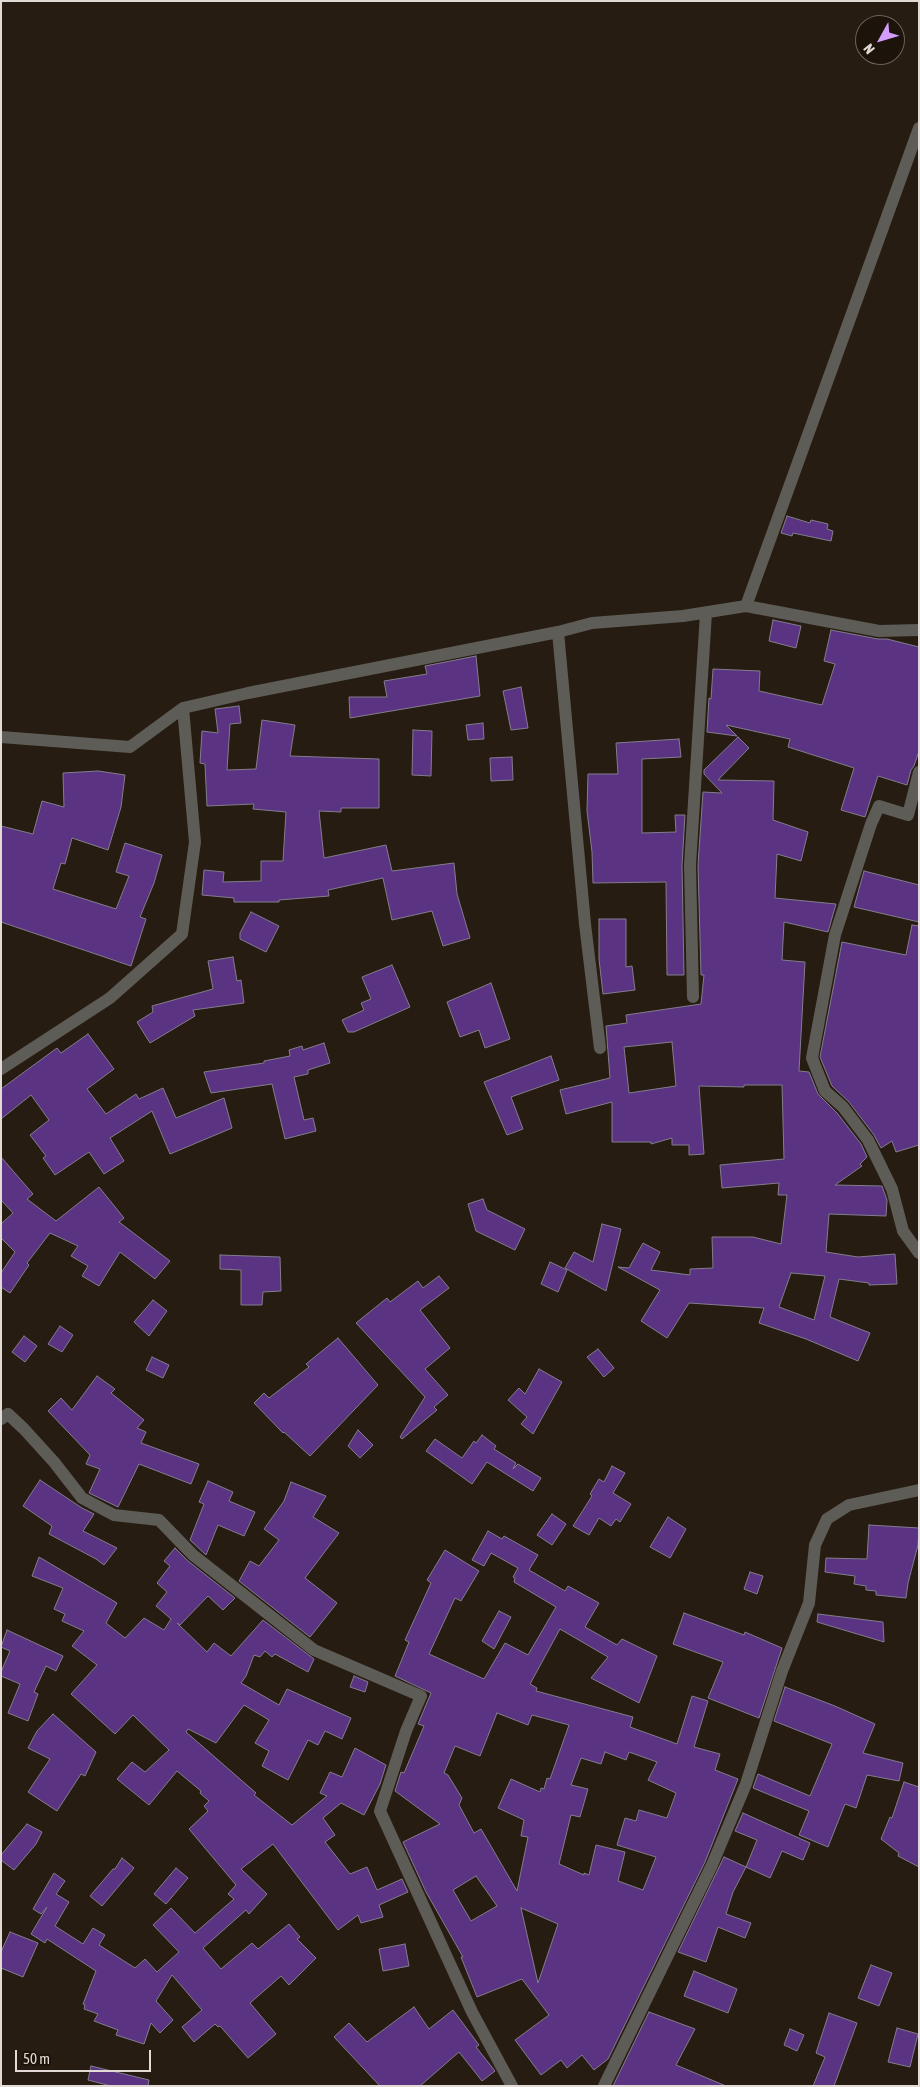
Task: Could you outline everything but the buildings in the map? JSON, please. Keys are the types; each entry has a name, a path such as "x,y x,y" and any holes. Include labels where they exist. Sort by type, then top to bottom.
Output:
{"street":[{"path":"746,606 919,128"},
{"path":"1,737 130,747 183,708 248,693 558,632 592,623 706,613 746,606 879,630 919,630"},
{"path":"694,997 690,865 706,613"},
{"path":"558,632 585,924 600,1048"},
{"path":"1,1069 110,998 182,934 195,842 183,708"},
{"path":"919,772 908,815 879,806 871,824 835,935 812,1058 825,1091 843,1107 868,1140 892,1189 903,1231 919,1253"},
{"path":"1,1419 8,1414 14,1419 54,1462 82,1498 114,1515 159,1520 193,1555 314,1650 421,1696 406,1732 380,1811 472,2012 512,2086"},
{"path":"604,2086 712,1865 746,1784 782,1671 809,1604 815,1545 827,1519 849,1505 919,1490"}]}
